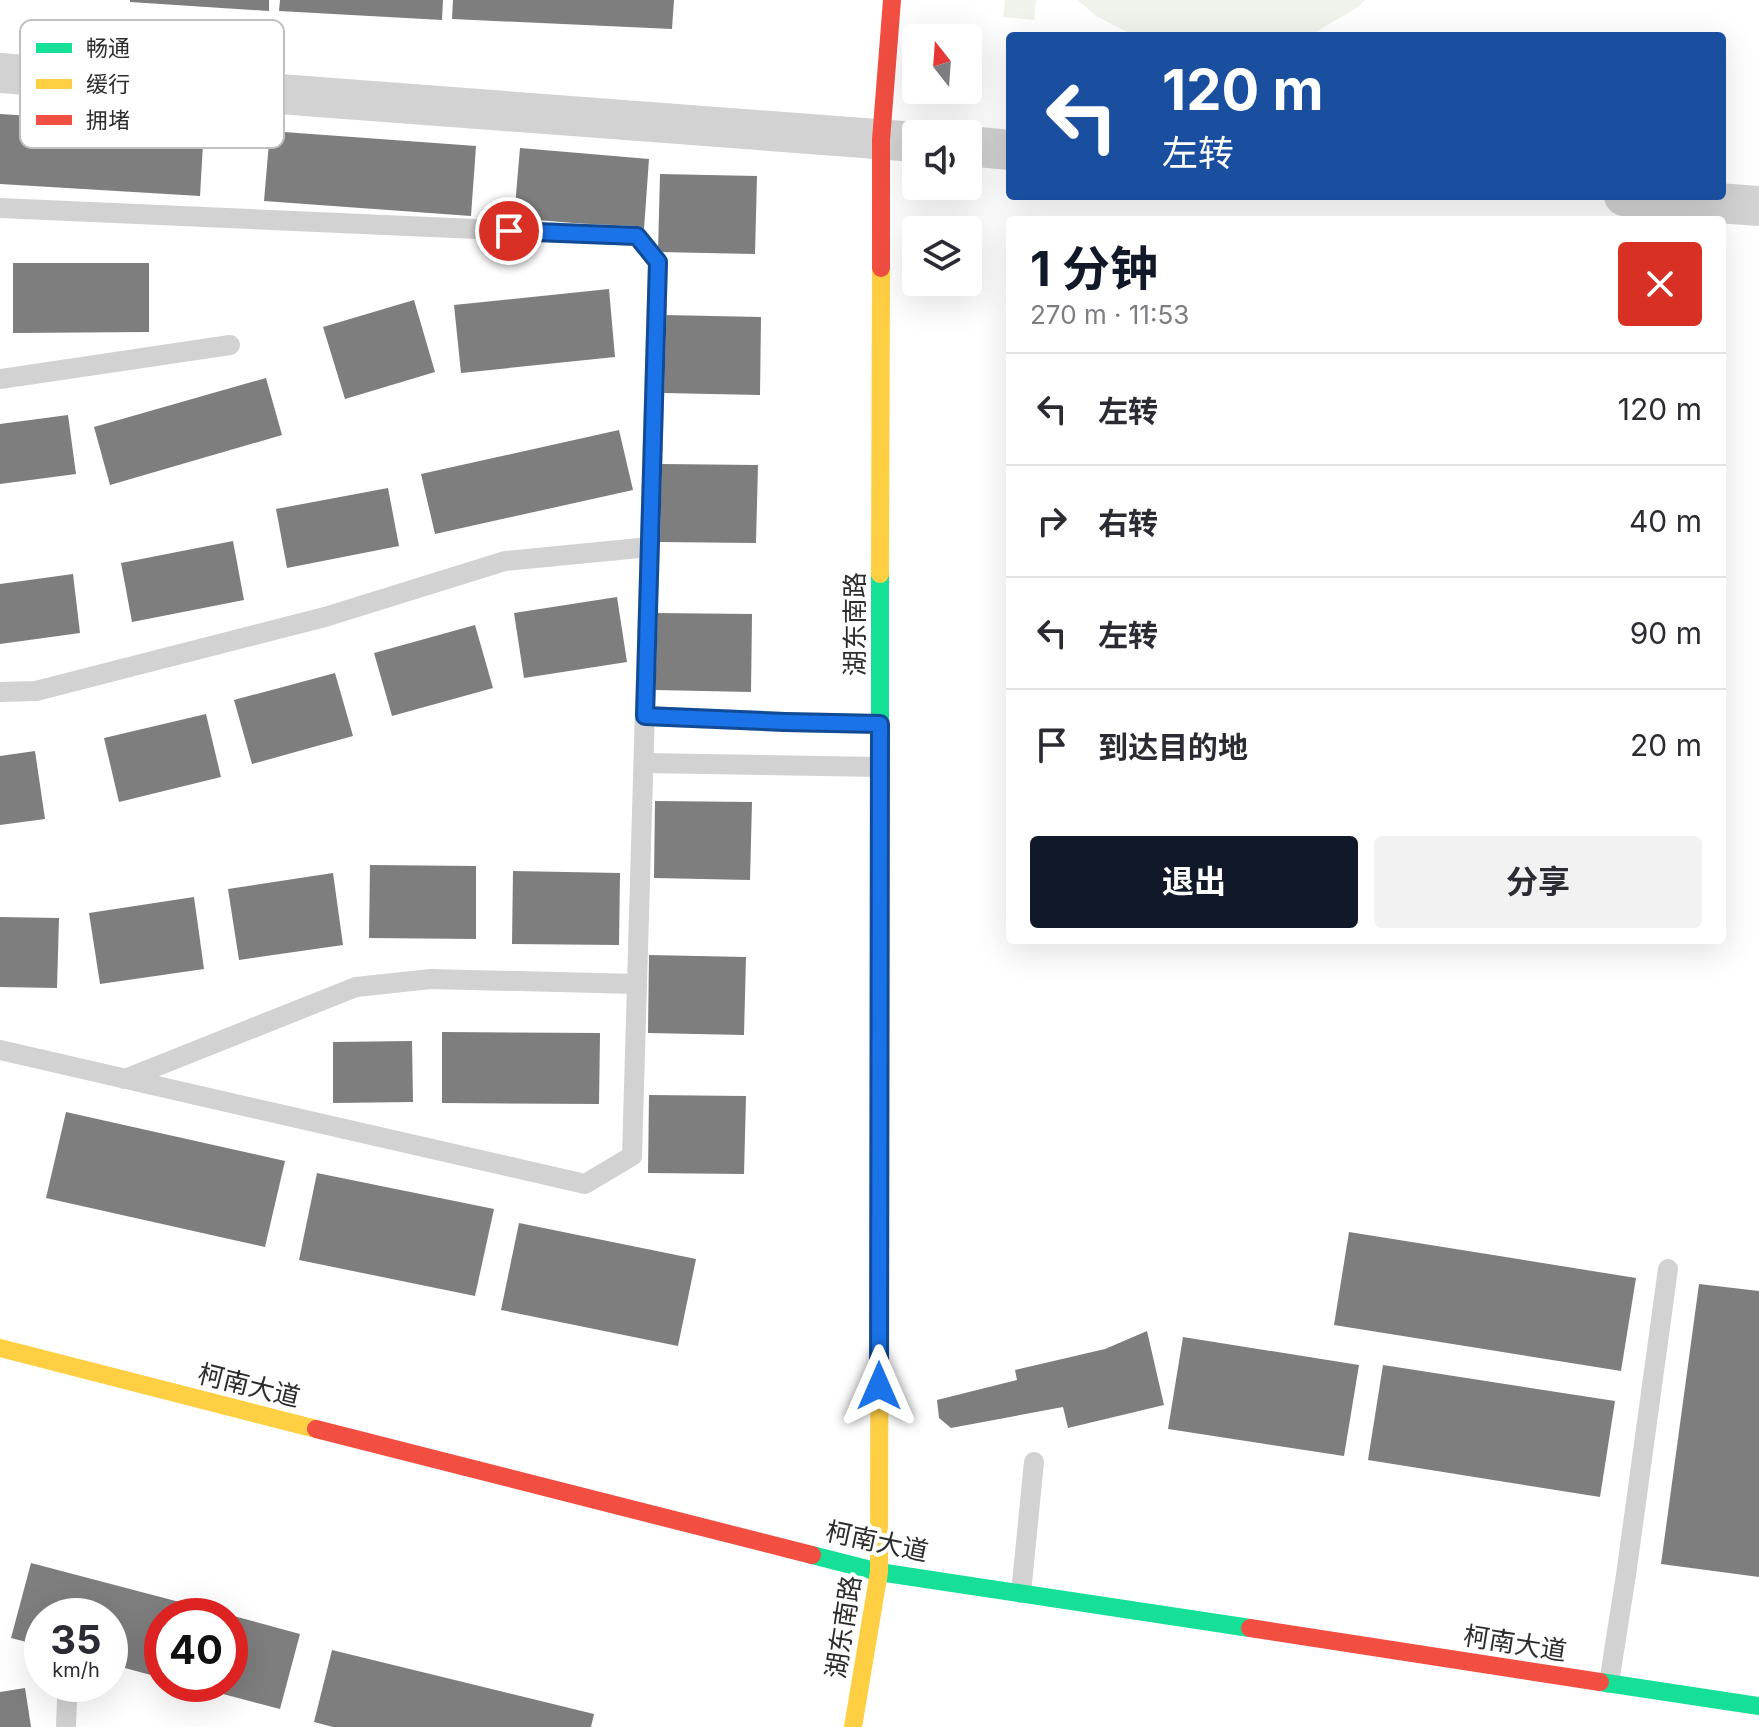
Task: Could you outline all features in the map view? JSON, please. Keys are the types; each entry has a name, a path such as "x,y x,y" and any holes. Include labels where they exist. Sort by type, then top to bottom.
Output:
{"main road":[{"name":"湖东南路","path":"853,1727 879,1572 880,724 898,141 892,0"},
{"name":"柯南大道","path":"0,1348 879,1572 1759,1706"}],"street":[{"path":"0,73 20,75"},
{"path":"284,95 898,141"},
{"path":"982,147 1006,150"},
{"path":"1678,200 1759,206"}],"lane":[{"path":"0,208 637,236 658,262 632,1156 585,1184 0,1050"},
{"path":"0,379 230,345"},
{"path":"0,692 36,691 325,617 505,561 650,547"},
{"path":"645,716 880,724"},
{"path":"644,763 880,767"},
{"path":"125,1079 356,987 431,979 637,984"},
{"path":"1609,1683 1668,1269"},
{"path":"1021,1593 1034,1462"},
{"path":"66,1727 67,1702"}],"shaded area":[{"path":"1005,0 1036,0 1034,20 1003,17"},
{"path":"1078,0 1365,0 1316,32 1127,32 1096,16"}],"building":[{"path":"269,0 269,11 130,2"},
{"path":"280,0 443,0 442,20 279,11"},
{"path":"453,0 674,0 672,29 452,19"},
{"path":"0,114 20,115 20,148 203,148 200,196 0,184"},
{"path":"284,132 476,146 471,216 264,201 269,148 284,148"},
{"path":"520,148 649,159 644,229 514,218"},
{"path":"660,174 757,176 755,254 658,252"},
{"path":"13,263 149,263 149,332 13,333"},
{"path":"609,289 615,357 461,373 454,305"},
{"path":"414,300 435,372 345,399 323,327"},
{"path":"664,315 761,317 760,395 663,393"},
{"path":"266,378 282,435 110,485 94,427"},
{"path":"68,415 76,474 0,484 0,424"},
{"path":"619,430 633,490 435,534 421,474"},
{"path":"661,464 758,465 756,543 660,542"},
{"path":"388,488 399,546 287,568 276,509"},
{"path":"233,541 244,600 132,622 121,563"},
{"path":"73,574 80,633 0,644 0,584"},
{"path":"617,597 627,662 524,678 514,613"},
{"path":"656,613 752,614 751,692 655,690"},
{"path":"475,625 493,688 392,716 374,653"},
{"path":"335,673 353,736 252,764 234,700"},
{"path":"206,714 221,777 119,802 104,738"},
{"path":"35,751 45,819 0,825 0,756"},
{"path":"655,801 752,802 750,880 654,878"},
{"path":"370,865 476,866 476,939 369,938"},
{"path":"513,871 620,873 619,945 512,944"},
{"path":"333,873 343,945 239,960 228,889"},
{"path":"194,897 204,969 100,984 89,913"},
{"path":"0,917 59,918 57,988 0,987"},
{"path":"649,955 746,957 744,1035 648,1033"},
{"path":"442,1032 600,1033 599,1104 442,1103"},
{"path":"412,1041 413,1102 333,1103 333,1042"},
{"path":"649,1095 746,1096 744,1174 648,1173"},
{"path":"66,1112 285,1161 265,1247 46,1198"},
{"path":"317,1173 494,1209 475,1296 299,1260"},
{"path":"519,1223 696,1259 678,1346 501,1310"},
{"path":"1349,1232 1636,1278 1621,1371 1334,1325"},
{"path":"1699,1284 1759,1291 1759,1577 1661,1564"},
{"path":"1147,1331 1164,1405 1068,1428 1063,1407 951,1428 939,1418 937,1400 1017,1380 1015,1370 1105,1349"},
{"path":"1183,1337 1359,1365 1344,1456 1168,1429"},
{"path":"1383,1365 1615,1401 1600,1497 1368,1460"},
{"path":"31,1563 164,1598 144,1598 144,1673 128,1669 128,1598 24,1598 24,1641 11,1638"},
{"path":"248,1620 300,1634 280,1709 248,1701"},
{"path":"332,1650 594,1714 591,1727 333,1727 314,1722"},
{"path":"24,1688 24,1702 27,1702 31,1727 0,1727 0,1692"}],"traffic: fast":[{"path":"880,574 880,1055"},
{"path":"812,1555 879,1572 1250,1628"},
{"path":"1600,1682 1759,1706"}],"traffic: slow":[{"path":"880,574 881,268"},
{"path":"853,1727 879,1572 880,1055"},
{"path":"0,1348 316,1429"}],"traffic: jam":[{"path":"881,268 881,140 892,0"},
{"path":"316,1429 812,1555"},
{"path":"1250,1628 1600,1682"}],"route":[{"path":"509,231 637,236 658,262 645,716 880,724 879,1386"}]}
